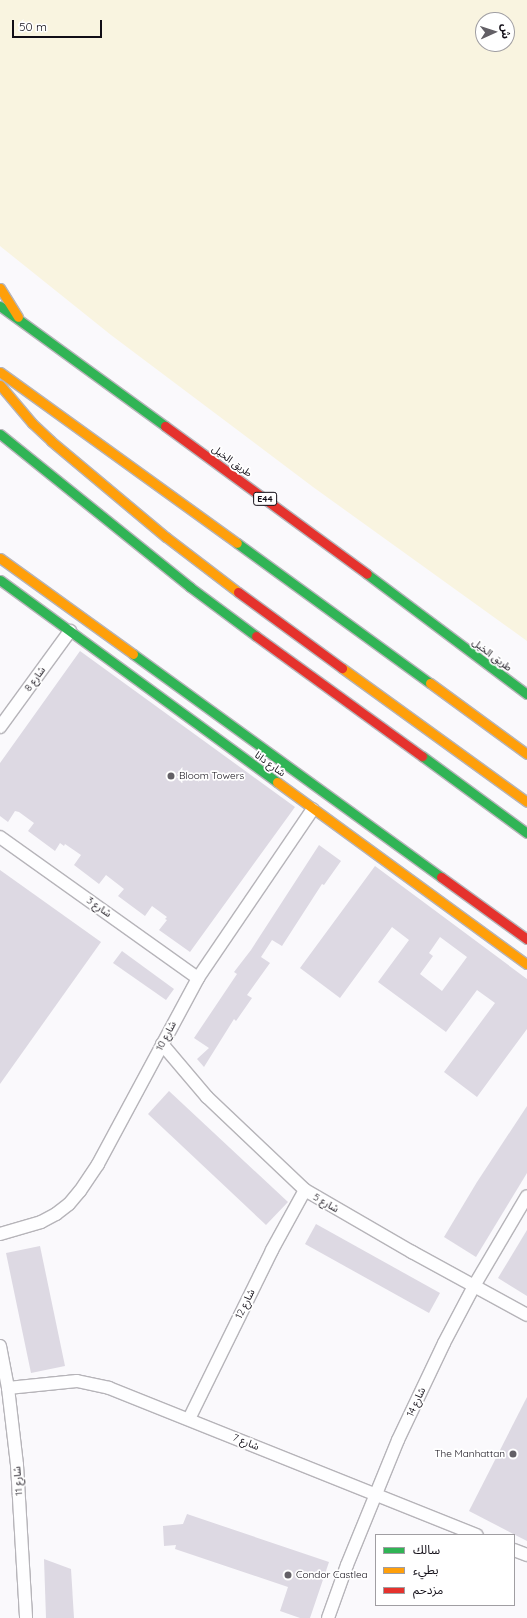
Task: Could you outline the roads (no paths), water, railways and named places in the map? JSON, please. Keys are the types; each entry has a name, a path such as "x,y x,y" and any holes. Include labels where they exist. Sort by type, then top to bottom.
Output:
{"main road":[{"path":"0,288 18,318"},
{"name":"طريق الخيل","path":"0,306 527,694"},
{"path":"0,372 265,562 527,754"},
{"path":"0,385 32,423 52,442 166,537 242,595 527,802"},
{"path":"0,434 221,611 527,833"},
{"name":"شارع دانا","path":"0,558 527,939"},
{"name":"شارع دانا","path":"0,580 527,964"},
{"path":"74,611 70,610 62,614 61,618 69,630 82,634 86,631 88,623 86,620"},
{"path":"321,790 312,790 308,792 306,796 314,810 331,815 336,807 333,799"}],"street":[{"name":"شارع 8","path":"0,727 69,630"},
{"name":"شارع 10","path":"0,1234 41,1222 56,1214 69,1204 80,1192 98,1164 198,978 314,810"},
{"name":"شارع 3","path":"0,837 198,978"},
{"name":"شارع 5","path":"162,1044 207,1097 305,1190 412,1252 527,1315"},
{"name":"شارع 12","path":"189,1420 272,1250 305,1190"},
{"name":"شارع 14","path":"328,1618 347,1565 376,1494 405,1426 444,1343 474,1286 527,1196"},
{"name":"شارع 11","path":"0,1346 8,1388 18,1473 26,1618"},
{"name":"شارع 7","path":"8,1388 77,1381 109,1388 475,1534"},
{"path":"515,1550 527,1555"}],"place":[{"name":"Bloom Towers","path":"171,776"},
{"name":"The Manhattan","path":"513,1454"},
{"name":"Condor Castlea","path":"288,1575"}]}
